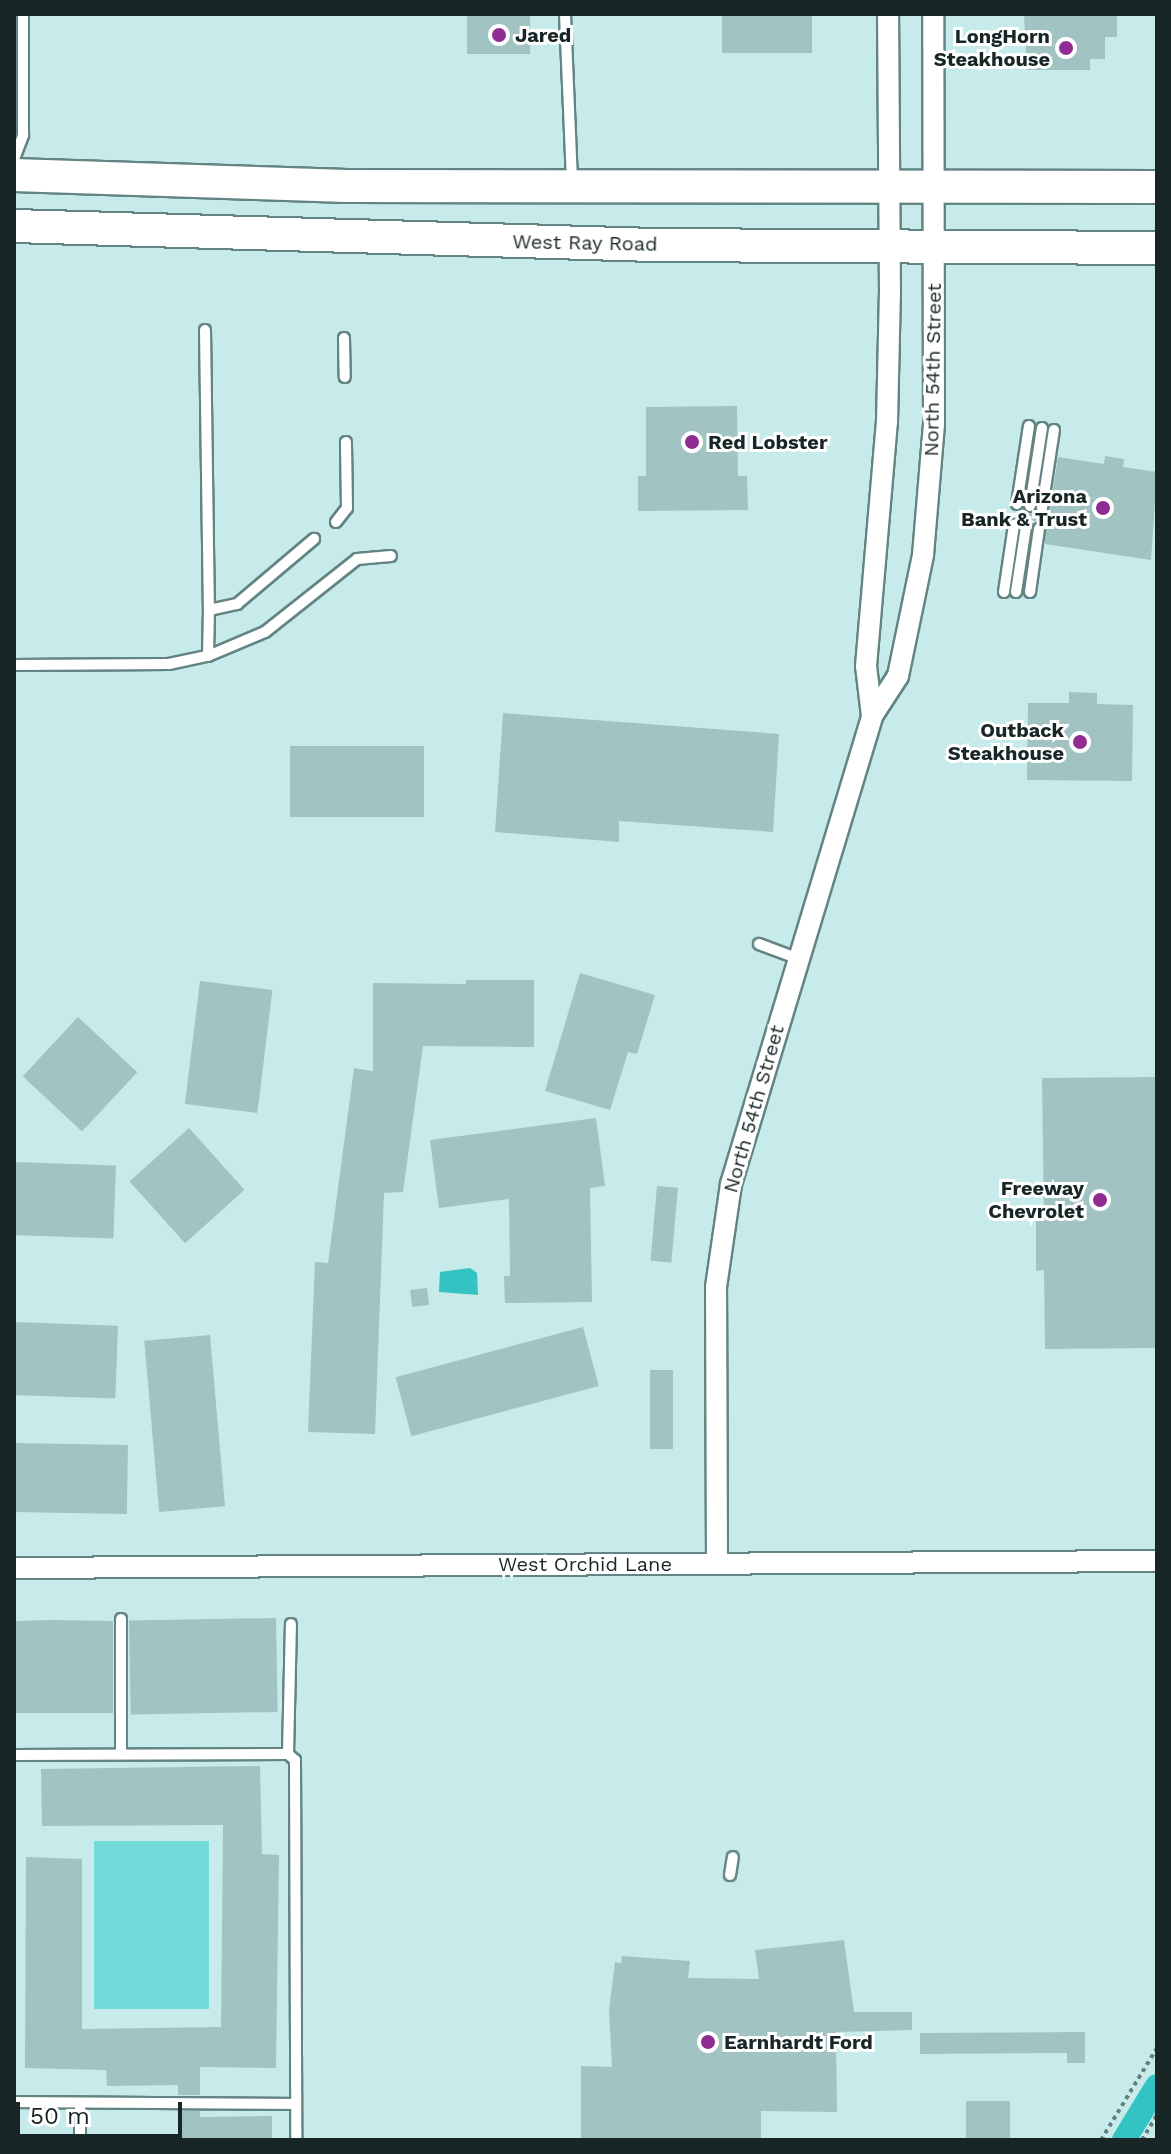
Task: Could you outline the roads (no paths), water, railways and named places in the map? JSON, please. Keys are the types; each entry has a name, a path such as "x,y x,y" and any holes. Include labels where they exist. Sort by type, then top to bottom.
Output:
{"main road":[{"path":"14,175 347,186 1157,187"},
{"name":"West Ray Road","path":"14,226 654,245 1157,248"}],"street":[{"name":"North 54th Street","path":"872,716 866,666 887,422 891,245 888,14"},
{"name":"North 54th Street","path":"717,1563 717,1273 731,1184 872,716 898,676 923,555 934,423 937,186 933,14"},
{"name":"West Orchid Lane","path":"14,1568 1157,1561"}],"lane":[{"path":"14,159 23,135 23,14"},
{"path":"565,14 572,187"},
{"path":"205,330 208,656"},
{"path":"344,338 345,377"},
{"path":"1017,504 1029,426"},
{"path":"1030,506 1042,428"},
{"path":"1042,508 1054,430"},
{"path":"336,522 347,508 346,442"},
{"path":"1004,592 1014,525"},
{"path":"1016,592 1026,527"},
{"path":"1030,592 1039,529"},
{"path":"209,610 237,604 314,539"},
{"path":"14,665 169,664 208,656 265,632 357,559 391,556"},
{"path":"759,944 799,959"},
{"path":"121,1619 121,1753"},
{"path":"288,1754 291,1624"},
{"path":"14,1755 288,1754 295,1760 296,2140"},
{"path":"730,1875 733,1857"},
{"path":"14,2102 296,2104"},
{"path":"80,2103 80,2140"}],"waterway":[{"path":"1124,2140 1157,2086"}],"place":[{"name":"Jared","path":"499,35"},
{"name":"LongHorn Steakhouse","path":"1066,48"},
{"name":"Red Lobster","path":"692,442"},
{"name":"Arizona Bank & Trust","path":"1103,508"},
{"name":"Outback Steakhouse","path":"1080,742"},
{"name":"Freeway Chevrolet","path":"1100,1200"},
{"name":"Earnhardt Ford","path":"708,2042"}]}
